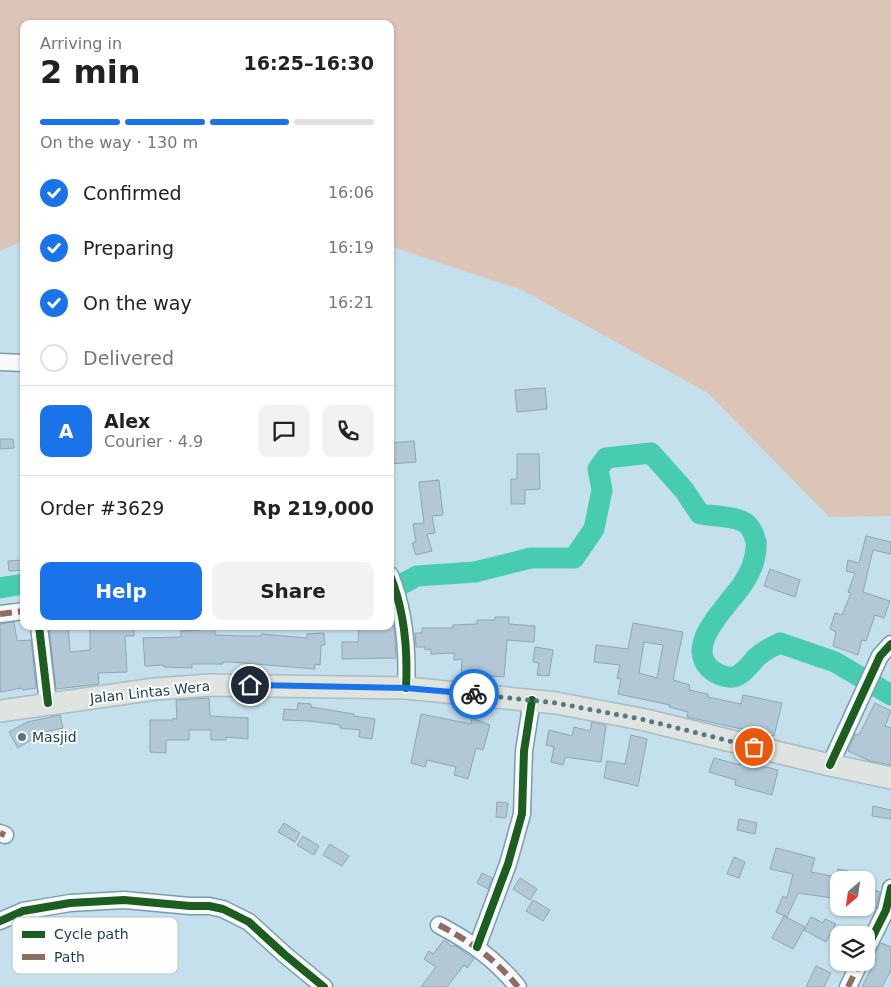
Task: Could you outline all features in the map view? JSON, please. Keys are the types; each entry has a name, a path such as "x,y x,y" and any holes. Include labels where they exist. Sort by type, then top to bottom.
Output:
{"main road":[{"name":"Jalan Lintas Wera","path":"0,711 155,689 211,685 406,688 532,700 641,719 830,766 891,778"}],"street":[{"path":"0,362 20,363"},
{"path":"394,587 404,618 406,634 406,688"},
{"path":"0,614 20,612"},
{"path":"39,630 48,703"},
{"path":"830,766 880,656 891,644"},
{"path":"478,947 508,864 522,814 524,751 532,700"},
{"path":"875,932 886,910 891,888"},
{"path":"0,921 23,911 70,903 124,900 209,906 223,909 249,922 290,960 324,987"},
{"path":"440,925 478,947 508,974 518,987"},
{"path":"848,987 856,971"}],"shaded area":[{"path":"0,0 891,0 891,516 829,517 708,393 522,290 394,247 394,20 20,20 20,242 0,251"}],"building":[{"path":"545,388 547,409 517,412 515,390"},
{"path":"0,439 13,439 14,448 0,449"},
{"path":"414,441 416,462 394,464 394,443"},
{"path":"517,454 539,454 540,489 525,490 525,504 511,504 511,479 517,479"},
{"path":"439,480 443,515 432,516 435,533 427,534 432,551 416,555 412,543 416,542 413,524 424,523 419,482"},
{"path":"866,536 891,542 891,554 873,550 863,592 890,601 884,618 875,615 866,641 862,640 858,655 833,646 836,632 830,629 835,613 842,615 851,593 848,592 855,573 846,571 848,560 859,563"},
{"path":"20,560 20,570 9,571 8,561"},
{"path":"770,569 800,580 795,597 764,586"},
{"path":"495,617 509,617 509,624 535,626 534,642 507,640 504,677 478,675 478,677 461,677 462,659 454,660 454,653 431,654 431,649 425,650 425,647 416,647 415,633 422,633 422,628 453,628 453,625 477,624 477,620 495,620"},
{"path":"14,622 17,641 31,640 36,688 23,690 22,688 0,692 0,624"},
{"path":"633,623 683,632 673,680 690,685 689,690 708,694 708,697 741,704 743,695 782,703 774,736 747,728 746,730 687,717 688,712 669,707 670,705 618,694 621,679 617,678 620,665 594,662 596,645 628,649","holes":["644,642 663,645 657,678 639,673"]},
{"path":"394,626 396,658 342,659 342,642 358,642 359,630 394,630"},
{"path":"49,630 68,630 70,652 90,650 90,630 134,630 134,636 125,636 127,672 98,673 99,684 56,689"},
{"path":"215,630 215,635 261,636 261,634 307,638 307,634 324,633 325,645 321,645 320,665 315,664 315,669 231,662 223,662 223,664 192,664 192,668 164,667 164,665 145,666 143,638 181,637 181,631"},
{"path":"535,647 553,650 549,676 537,675 539,663 533,662"},
{"path":"209,698 210,716 248,718 248,739 226,737 226,740 211,740 211,730 189,730 189,740 166,741 166,753 150,752 150,720 177,719 176,700"},
{"path":"298,703 311,704 311,707 375,719 372,739 359,737 360,730 340,728 340,725 283,720 284,709 297,710"},
{"path":"875,703 891,711 885,726 891,728 891,765 870,761 848,751 855,734 859,735"},
{"path":"421,714 471,724 472,718 490,725 483,750 476,748 468,779 454,775 456,767 427,760 425,767 411,763"},
{"path":"60,715 63,728 34,734 36,737 18,748 9,732 27,722"},
{"path":"592,722 606,725 601,762 565,757 563,765 551,762 554,747 546,745 549,730 572,736 574,727 590,731"},
{"path":"631,735 647,739 638,786 604,778 607,761 625,764"},
{"path":"714,758 740,765 741,761 778,770 772,795 735,785 736,780 709,772"},
{"path":"497,802 508,803 506,818 496,817"},
{"path":"873,806 891,810 891,819 872,816"},
{"path":"739,819 757,823 755,834 737,830"},
{"path":"284,823 300,833 295,842 278,832"},
{"path":"303,836 319,846 314,855 297,845"},
{"path":"330,844 349,856 342,866 323,855"},
{"path":"776,848 815,858 811,872 830,876 830,898 798,893 787,917 776,912 783,896 787,898 793,874 770,869"},
{"path":"734,857 745,862 739,878 727,874"},
{"path":"482,873 492,878 488,889 477,883"},
{"path":"520,878 537,889 530,900 513,889"},
{"path":"875,891 880,892 875,908"},
{"path":"533,900 550,910 543,921 526,911"},
{"path":"784,916 805,927 793,949 772,938"},
{"path":"811,917 823,923 825,919 836,924 835,926 830,926 830,935 826,942 804,930"},
{"path":"444,940 474,959 467,968 464,965 447,987 421,987 436,967 424,959 429,951 433,954"},
{"path":"881,943 891,947 891,970 882,987 862,987 870,971 875,971 875,953"},
{"path":"816,966 831,973 824,987 806,987"}],"waterway":[{"path":"394,585 402,584 417,576 475,572 531,558 574,558 594,529 602,490 598,469 606,458 651,453 684,490 700,514 738,519 750,527 756,542 756,554 748,575 718,615 704,639 702,650 704,661 713,671 726,677 738,676 757,657 780,643 835,662 891,695"},
{"path":"0,588 20,585"}],"marked path":[{"path":"0,614 20,612"},
{"path":"0,833 5,835"},
{"path":"439,925 482,952 518,987"},
{"path":"848,987 856,971"}],"cycle path":[{"path":"394,586 404,631 406,688"},
{"path":"39,630 48,703"},
{"path":"830,765 880,656 891,644"},
{"path":"477,947 508,864 522,814 524,751 532,700"},
{"path":"875,932 886,910 891,888"},
{"path":"0,921 23,911 70,903 124,900 209,906 223,909 249,922 324,987"}],"way so far":[{"path":"474,694 556,703 641,719 754,747"}],"place":[{"name":"Masjid","path":"22,737"}],"route":[{"path":"250,685 406,688 474,694"}]}
